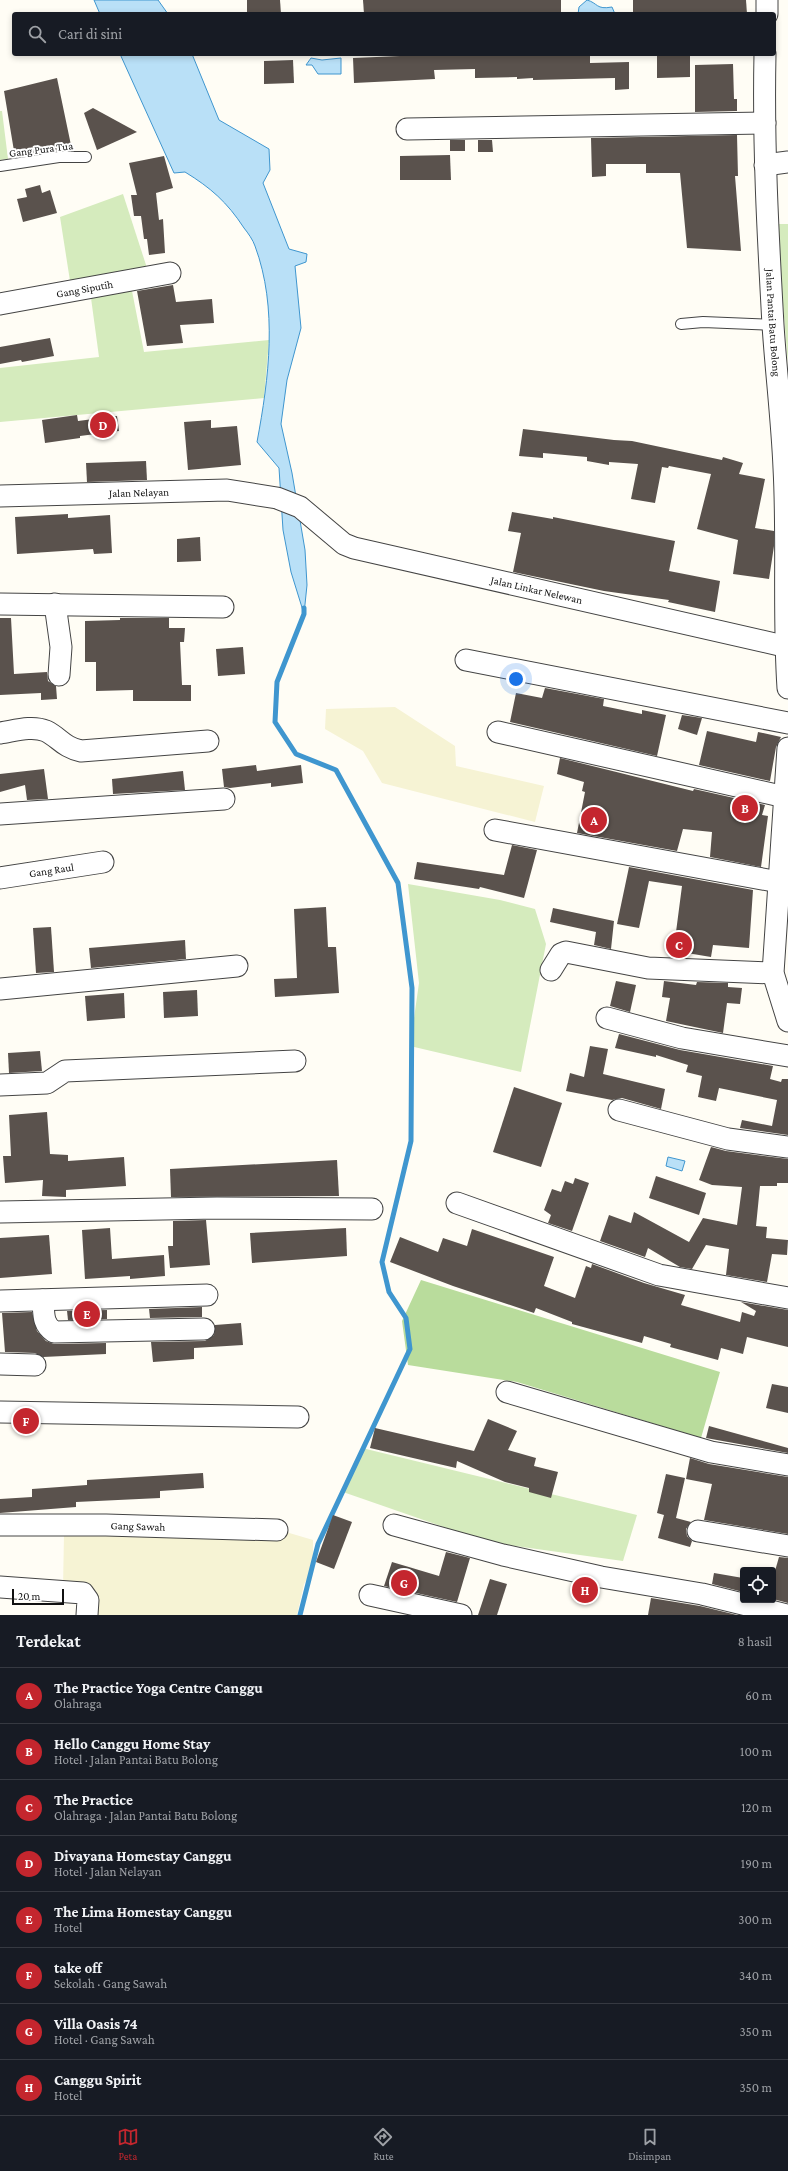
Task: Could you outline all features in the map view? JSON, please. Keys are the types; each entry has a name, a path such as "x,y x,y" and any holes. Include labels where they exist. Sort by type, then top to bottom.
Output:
{"street":[{"path":"766,12 767,0"},
{"name":"Jalan Pantai Batu Bolong","path":"766,56 765,165 773,325 786,467 788,688"},
{"path":"406,129 765,123"},
{"path":"765,165 788,162"},
{"name":"Gang Siputih","path":"0,304 170,273"},
{"name":"Jalan Nelayan","path":"0,496 227,490 277,498 300,507"},
{"name":"Jalan Linkar Nelewan","path":"300,507 344,544 354,548 787,647"},
{"path":"0,604 223,606"},
{"path":"56,604 62,658 59,675"},
{"path":"466,660 788,723"},
{"path":"0,733 38,729 47,732 68,747 81,751 208,741"},
{"path":"498,732 785,797"},
{"path":"787,1016 773,973 779,882 786,841 785,797 788,748"},
{"path":"0,814 224,799"},
{"path":"495,830 779,882"},
{"name":"Gang Raul","path":"0,878 103,862"},
{"path":"551,970 561,954 566,952 648,968 773,973"},
{"path":"0,988 237,966"},
{"path":"607,1018 682,1038 788,1056"},
{"path":"0,1085 47,1083 65,1071 295,1061"},
{"path":"619,1110 728,1140 788,1147"},
{"path":"457,1203 659,1275 788,1298"},
{"path":"0,1212 217,1208 372,1209"},
{"path":"0,1301 207,1295"},
{"path":"43,1300 45,1321 48,1328 54,1332 204,1329"},
{"path":"0,1364 35,1365"},
{"path":"507,1392 711,1452 788,1465"},
{"path":"0,1412 298,1417"},
{"name":"Gang Sawah","path":"0,1525 106,1525 277,1530"},
{"path":"394,1525 503,1555 601,1577 702,1594 787,1615"},
{"path":"698,1531 788,1546"},
{"path":"0,1587 83,1592 88,1600 87,1615"},
{"path":"370,1595 462,1615"}],"lane":[{"name":"Gang Pura Tua","path":"0,166 59,157 86,157"},
{"path":"680,324 703,322 773,325"}],"shaded area":[{"path":"395,707 455,746 456,766 544,786 535,822 382,783 363,751 325,729 326,709"},
{"path":"286,1532 313,1540 313,1570 304,1584 297,1615 95,1615 96,1591 63,1588 64,1534"}],"green space":[{"path":"0,111 2,111 8,159 0,160"},
{"path":"123,194 147,268 70,281 60,217"},
{"path":"776,224 788,224 788,363"},
{"path":"132,291 144,352 269,340 264,398 0,422 0,368 99,357 91,298"},
{"path":"408,884 500,900 535,909 546,944 521,1072 410,1046 419,983"},
{"path":"421,1280 720,1372 701,1438 517,1382 408,1365 402,1321"},
{"path":"362,1448 637,1515 623,1561 487,1542 343,1492"}],"water":[{"path":"94,0 158,0 167,12 99,12"},
{"path":"587,0 603,8 612,7 614,12 578,12 579,7"},
{"path":"121,56 193,56 219,120 269,149 270,170 263,183 289,249 307,254 306,262 295,266 301,328 287,380 281,424 292,473 305,550 307,585 304,614 291,572 283,530 279,468 257,442 268,368 269,318 267,294 255,246 238,219 218,196 185,172 174,173"},
{"path":"311,58 322,60 341,58 341,74 318,74 312,65 306,65"},
{"path":"668,1157 685,1161 682,1171 666,1166"}],"building":[{"path":"247,0 280,0 281,12 247,12"},
{"path":"363,0 561,0 561,12 364,12"},
{"path":"633,0 746,0 747,12 633,12"},
{"path":"400,56 590,56 590,63 629,62 629,89 615,90 615,78 533,80 533,78 517,79 517,77 475,78 475,69 434,70 435,79 354,83 353,58"},
{"path":"657,56 690,56 690,77 657,78"},
{"path":"293,60 294,83 264,84 264,61"},
{"path":"733,64 734,99 737,99 737,111 695,112 695,65"},
{"path":"57,78 72,150 15,157 4,91"},
{"path":"93,108 137,132 97,150 84,113"},
{"path":"737,135 738,176 735,176 741,251 687,248 680,173 646,173 646,164 606,164 606,176 592,177 591,138"},
{"path":"450,140 465,140 465,151 450,151"},
{"path":"478,140 492,140 493,152 478,152"},
{"path":"450,155 451,180 400,180 400,156"},
{"path":"164,156 173,188 156,193 159,220 163,219 165,253 149,255 147,239 144,239 141,216 134,216 131,195 137,195 129,163"},
{"path":"40,185 42,193 50,190 57,213 23,222 17,199 27,197 25,189"},
{"path":"173,285 176,302 212,299 214,323 180,325 183,343 147,346 137,291"},
{"path":"50,338 54,356 22,362 21,360 0,364 0,347"},
{"path":"77,415 78,421 117,416 119,431 80,436 80,438 45,443 42,420"},
{"path":"211,420 211,428 237,426 241,465 188,470 184,422"},
{"path":"523,429 632,441 722,460 723,457 743,463 739,474 765,479 755,528 774,531 774,546 769,579 733,574 738,540 697,529 711,474 669,466 668,468 662,467 655,503 631,499 638,464 609,462 609,465 587,461 587,457 543,453 543,458 519,456"},
{"path":"146,461 147,480 87,482 86,463"},
{"path":"512,512 553,519 553,517 675,541 669,571 720,581 715,612 668,602 669,600 604,591 513,572 521,533 508,531"},
{"path":"68,514 68,518 110,515 112,553 94,554 93,549 17,554 15,517"},
{"path":"200,537 201,561 177,562 177,539"},
{"path":"0,618 11,618 14,674 47,672 48,681 56,686 57,699 41,700 41,693 0,695"},
{"path":"120,618 169,618 169,628 185,628 184,642 180,642 182,685 191,685 191,701 133,701 133,690 96,691 96,662 85,662 85,621 120,620"},
{"path":"243,647 245,674 218,676 216,649"},
{"path":"545,688 604,699 603,706 642,714 642,710 666,715 657,756 510,722 516,693 542,698"},
{"path":"682,715 702,718 697,735 678,729"},
{"path":"707,731 756,742 758,732 781,737 776,747 770,781 699,765"},
{"path":"560,758 693,791 694,789 765,805 762,815 768,816 761,867 710,857 712,832 683,829 677,851 577,833 585,792 582,791 584,782 557,774"},
{"path":"256,765 257,771 301,765 303,783 271,787 271,783 230,788 224,787 222,769"},
{"path":"44,769 48,799 27,800 25,785 0,792 0,774"},
{"path":"183,771 185,790 113,794 112,779"},
{"path":"512,845 537,850 524,898 480,887 479,889 414,879 417,862 504,875"},
{"path":"629,867 753,890 749,948 713,945 711,957 669,950 672,932 676,932 682,886 649,881 639,928 617,924"},
{"path":"326,907 328,947 336,947 339,993 275,997 274,979 297,978 294,909"},
{"path":"553,908 614,921 611,949 594,945 596,932 550,922"},
{"path":"51,927 54,972 36,973 33,928"},
{"path":"185,940 186,959 91,968 89,948"},
{"path":"616,981 636,985 630,1012 610,1006"},
{"path":"664,981 696,985 697,982 728,983 728,987 742,988 740,1004 727,1003 723,1033 666,1021 670,998 662,997"},
{"path":"197,990 198,1016 164,1018 163,992"},
{"path":"124,993 125,1018 87,1021 85,996"},
{"path":"619,1034 680,1050 773,1066 770,1079 781,1082 782,1079 788,1079 788,1135 740,1128 742,1120 772,1126 777,1100 719,1088 716,1101 698,1097 702,1076 686,1072 688,1065 656,1055 656,1057 615,1048"},
{"path":"590,1046 608,1049 603,1074 665,1089 661,1109 622,1098 612,1100 566,1091 570,1073 584,1077"},
{"path":"40,1051 42,1071 9,1073 8,1053"},
{"path":"514,1087 562,1103 541,1167 493,1152"},
{"path":"47,1112 50,1154 68,1155 68,1161 124,1157 126,1186 66,1190 66,1197 42,1196 43,1180 5,1183 3,1156 11,1156 9,1115"},
{"path":"711,1147 726,1151 788,1159 788,1183 777,1183 777,1186 760,1186 756,1226 767,1227 766,1238 788,1240 787,1255 772,1254 767,1282 726,1275 729,1249 706,1245 692,1269 680,1267 648,1248 645,1257 600,1241 609,1215 631,1223 634,1212 689,1242 703,1218 737,1225 742,1187 712,1185 699,1180"},
{"path":"337,1160 339,1196 171,1197 170,1169"},
{"path":"656,1176 706,1193 699,1215 649,1198"},
{"path":"575,1178 589,1183 572,1231 548,1223 551,1215 544,1210 552,1189 561,1192 565,1181 573,1184"},
{"path":"206,1220 210,1265 170,1268 168,1246 173,1246 173,1221"},
{"path":"110,1228 112,1259 164,1255 165,1276 130,1279 130,1276 85,1279 82,1230"},
{"path":"346,1228 347,1256 252,1263 250,1233"},
{"path":"472,1229 554,1257 544,1286 575,1298 586,1266 591,1268 592,1264 644,1283 685,1295 681,1305 740,1322 742,1312 754,1316 756,1311 741,1302 788,1310 788,1347 747,1337 743,1354 721,1348 718,1360 670,1347 671,1344 644,1336 642,1343 572,1324 572,1322 536,1308 534,1313 453,1286 390,1262 400,1237 438,1252 443,1238 467,1246"},
{"path":"49,1235 52,1274 0,1278 0,1238"},
{"path":"202,1307 202,1317 150,1318 149,1309"},
{"path":"107,1310 107,1319 68,1320 67,1311"},
{"path":"32,1312 37,1331 46,1341 54,1344 106,1343 106,1354 43,1357 35,1353 5,1352 2,1313"},
{"path":"241,1323 243,1345 194,1348 194,1359 153,1362 151,1342 205,1341 214,1335 215,1325"},
{"path":"772,1384 788,1387 788,1413 766,1408"},
{"path":"488,1419 517,1431 508,1450 536,1458 534,1466 558,1472 551,1498 529,1492 529,1488 505,1482 457,1461 456,1468 370,1448 375,1428 474,1451"},
{"path":"709,1426 788,1448 788,1453 706,1438"},
{"path":"690,1458 709,1464 788,1477 788,1534 704,1520 712,1484 686,1479"},
{"path":"203,1473 204,1488 160,1491 160,1498 76,1502 76,1507 0,1513 0,1499 32,1497 32,1489 87,1485 87,1480"},
{"path":"666,1474 685,1478 676,1518 691,1522 686,1529 687,1536 692,1541 690,1547 658,1538 664,1515 657,1513"},
{"path":"333,1515 352,1522 334,1569 316,1562"},
{"path":"446,1552 470,1558 457,1602 384,1586 392,1562 439,1576"},
{"path":"779,1557 788,1558 788,1603 776,1600 776,1568"},
{"path":"714,1573 740,1577 740,1591 712,1584"},
{"path":"490,1579 507,1584 497,1615 478,1615"},
{"path":"651,1598 700,1606 737,1615 648,1615"}],"waterway":[{"path":"300,1615 318,1544 410,1349 406,1318 389,1292 382,1262 411,1141 412,988 398,883 336,770 296,754 275,722 277,682 304,614 304,608"}],"place":[{"name":"Divayana Homestay Canggu","path":"103,425"},
{"name":"Hello Canggu Home Stay","path":"745,808"},
{"name":"The Practice Yoga Centre Canggu","path":"594,820"},
{"name":"The Practice","path":"679,945"},
{"name":"The Lima Homestay Canggu","path":"87,1314"},
{"name":"take off","path":"26,1421"},
{"name":"Villa Oasis 74","path":"404,1583"},
{"name":"Canggu Spirit","path":"585,1590"}]}
